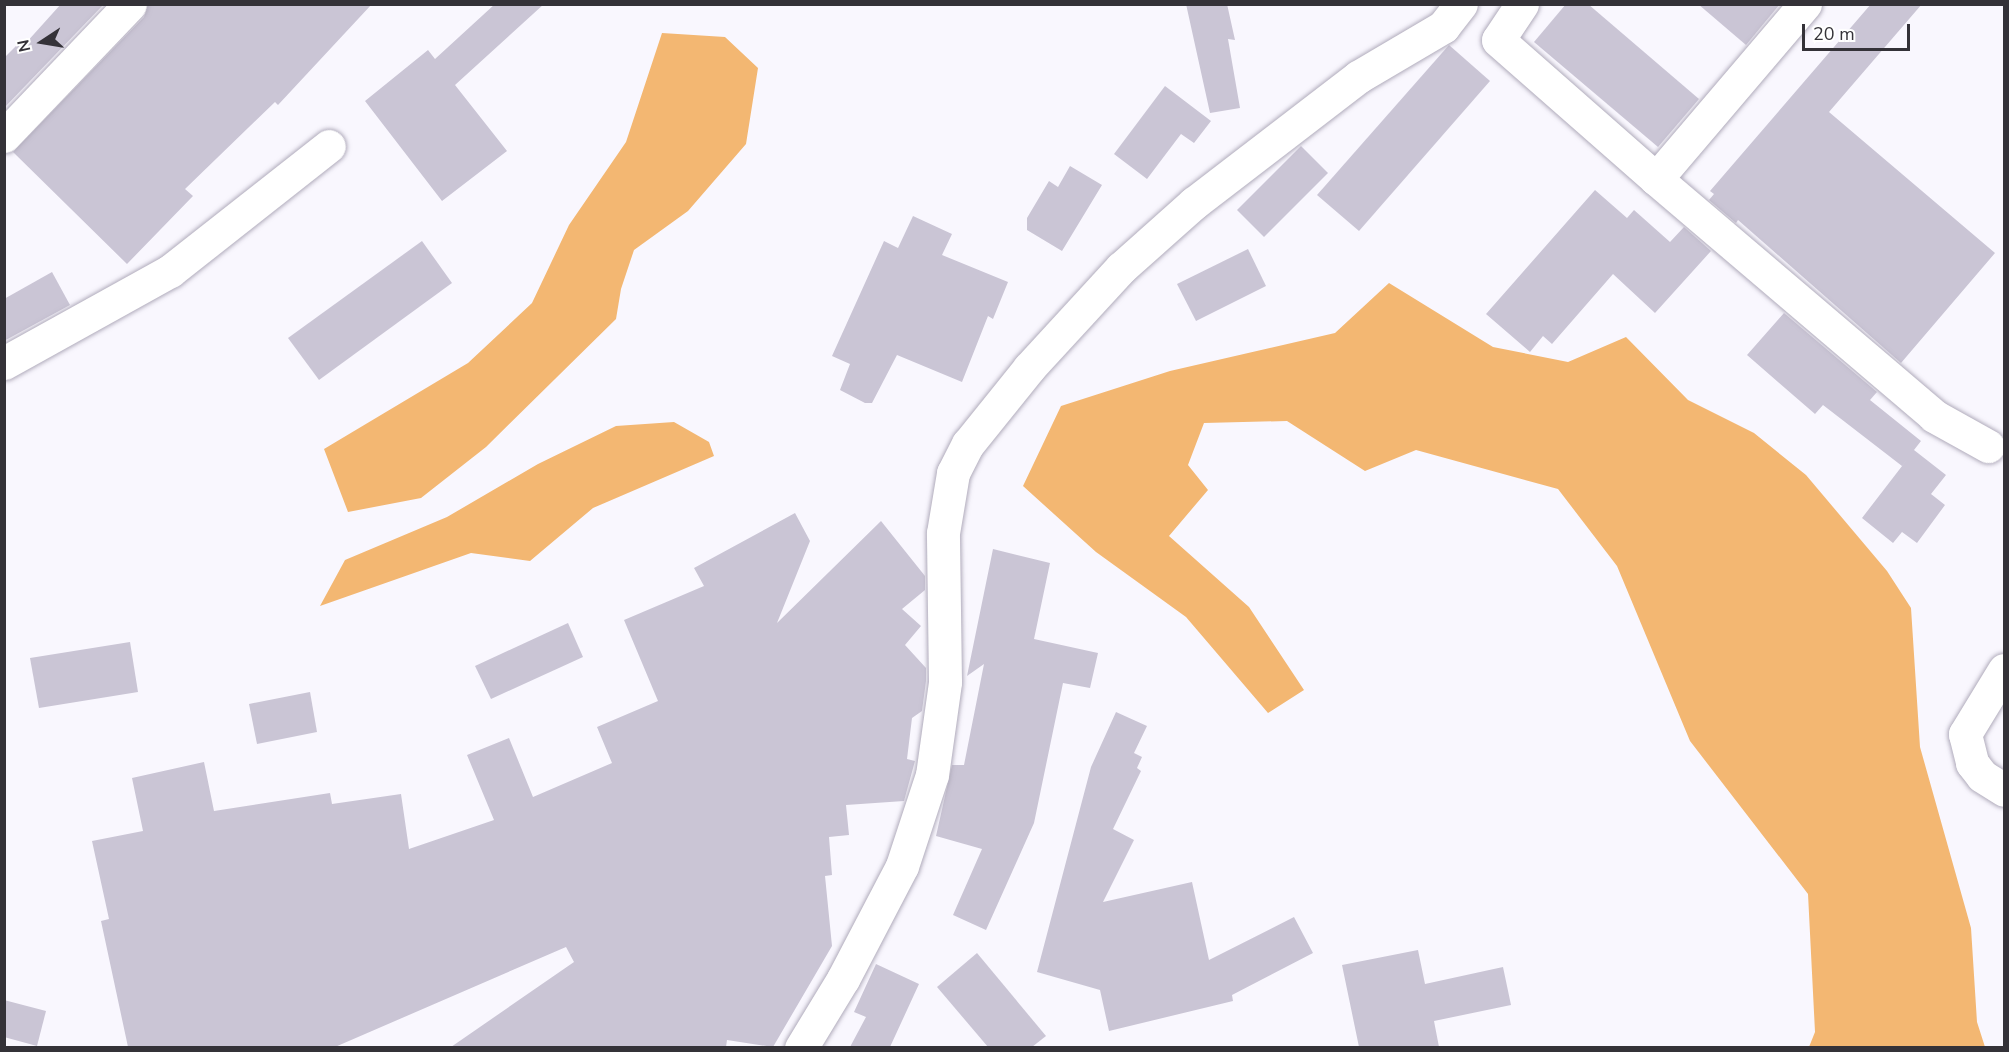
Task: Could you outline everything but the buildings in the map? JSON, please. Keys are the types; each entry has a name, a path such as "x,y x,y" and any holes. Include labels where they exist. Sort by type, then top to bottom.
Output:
{"street":[{"path":"4,136 130,4"},
{"path":"801,1047 843,979 902,866 932,775 945,682 943,533 953,473 968,444 1044,351 1121,268 1186,210 1358,77 1443,27 1461,4"},
{"path":"1522,4 1497,40 1934,416 1999,442"},
{"path":"1656,179 1805,4"},
{"path":"4,363 170,271 329,146"},
{"path":"2004,670 1965,734 1972,763 1982,776 2004,790"}],"shaded area":[{"path":"662,33 725,37 758,68 746,144 688,211 634,250 621,289 616,319 486,447 421,498 348,512 324,449 468,363 532,303 569,225 626,142"},
{"path":"1389,283 1493,347 1568,362 1626,337 1688,400 1754,433 1806,475 1887,571 1911,608 1920,747 1971,928 1977,1022 1985,1047 1809,1047 1815,1032 1808,894 1690,741 1617,566 1558,489 1416,450 1365,471 1287,421 1204,423 1188,465 1208,490 1169,536 1249,607 1304,690 1268,713 1186,617 1096,552 1023,486 1061,406 1170,371 1335,333"},
{"path":"674,422 709,442 714,456 593,508 530,561 471,553 320,606 345,560 447,517 538,464 616,426"}]}
